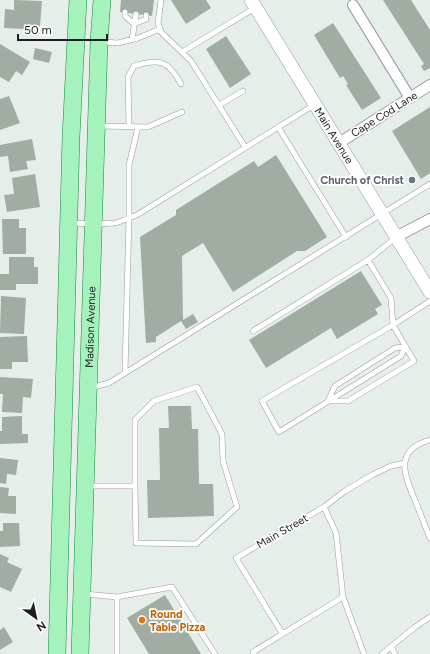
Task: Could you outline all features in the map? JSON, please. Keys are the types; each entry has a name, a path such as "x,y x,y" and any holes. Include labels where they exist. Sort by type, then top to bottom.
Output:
{"main road":[{"name":"Madison Avenue","path":"57,654 71,137 76,14 78,0"},
{"name":"Madison Avenue","path":"80,654 96,126 102,0"}],"street":[{"name":"Main Avenue","path":"253,4 430,292"},
{"path":"353,5 410,98"},
{"name":"Cape Cod Lane","path":"338,143 430,85"},
{"path":"396,237 430,219"}],"lane":[{"path":"161,0 158,23 160,29 191,61 245,147"},
{"path":"182,52 253,4"},
{"path":"125,12 125,16 134,24"},
{"path":"132,40 136,14"},
{"path":"134,24 146,19 146,15"},
{"path":"99,42 118,43 132,40 160,29"},
{"path":"129,126 128,77 134,66 150,61 165,63 175,72 181,84"},
{"path":"219,105 243,91"},
{"path":"69,222 93,224 116,223 137,215 315,105"},
{"path":"96,126 148,127 182,112"},
{"path":"125,373 129,218 128,166 138,126"},
{"path":"278,127 346,237"},
{"path":"88,389 109,383 383,215 430,184"},
{"path":"253,331 368,260 396,237"},
{"path":"328,401 348,402 414,361 393,325 391,298 368,260"},
{"path":"405,347 401,356 279,432 262,401 393,325 430,301"},
{"path":"328,401 335,386 395,348 405,347"},
{"path":"198,387 222,434 223,461 237,507 196,544 136,542 135,486 135,420 154,401 198,387"},
{"path":"430,440 420,443 411,449 406,459 404,470 430,538"},
{"path":"364,654 343,597 336,533 324,507 345,491 372,475 390,466 405,463"},
{"path":"85,486 135,486"},
{"name":"Main Street","path":"282,633 236,558 324,507"},
{"path":"83,594 117,597 172,587 215,654"},
{"path":"117,597 119,652"},
{"path":"254,654 253,652 282,633 343,597"},
{"path":"382,654 415,626 430,617"},
{"path":"391,647 395,654"}],"building":[{"path":"14,0 42,1 40,26 25,25 25,29 4,28 5,9 14,10"},
{"path":"121,0 154,0 152,16 120,12"},
{"path":"171,0 206,0 211,8 186,24"},
{"path":"383,0 411,0 430,30 430,68 424,71 421,66 424,64"},
{"path":"333,23 381,98 362,110 346,85 348,84 343,76 340,78 314,35"},
{"path":"226,36 251,74 230,88 206,49"},
{"path":"0,44 30,62 22,75 16,71 9,82 0,77"},
{"path":"35,48 52,52 49,63 33,59"},
{"path":"9,96 20,123 0,130 0,99"},
{"path":"430,107 430,173 421,179 392,131"},
{"path":"32,139 36,160 26,161 28,169 10,172 8,156 0,157 0,145"},
{"path":"276,155 327,237 305,251 297,251 233,292 203,243 182,256 183,320 193,314 198,322 186,329 181,321 156,337 156,342 146,343 140,237 176,215 176,210 254,161 258,167"},
{"path":"35,174 40,207 7,212 4,195 14,194 12,178"},
{"path":"2,219 19,219 19,228 26,228 26,254 3,254"},
{"path":"9,257 34,257 34,267 38,267 38,284 16,284 16,290 0,290 0,274 9,274"},
{"path":"361,271 382,305 375,309 378,314 337,339 331,328 266,368 249,340"},
{"path":"1,296 26,298 24,334 0,333"},
{"path":"27,336 28,362 12,362 12,369 0,369 0,337"},
{"path":"0,377 33,379 31,398 23,397 22,413 2,412 3,394 0,394"},
{"path":"168,406 191,406 192,429 198,429 199,484 213,484 214,516 148,518 147,480 160,480 159,428 169,428"},
{"path":"22,416 22,434 28,434 28,443 0,444 2,417"},
{"path":"0,458 18,460 16,475 7,474 6,484 0,483"},
{"path":"0,487 9,488 8,496 16,496 16,514 0,513"},
{"path":"3,523 19,523 20,546 0,547 0,531 3,531"},
{"path":"0,554 9,558 7,562 22,569 11,592 0,587"},
{"path":"165,595 201,654 149,654 127,618"},
{"path":"4,627 13,642 0,650 0,630"}],"place":[{"name":"Church of Christ","path":"412,180"},
{"name":"Round Table Pizza","path":"142,620"}]}
